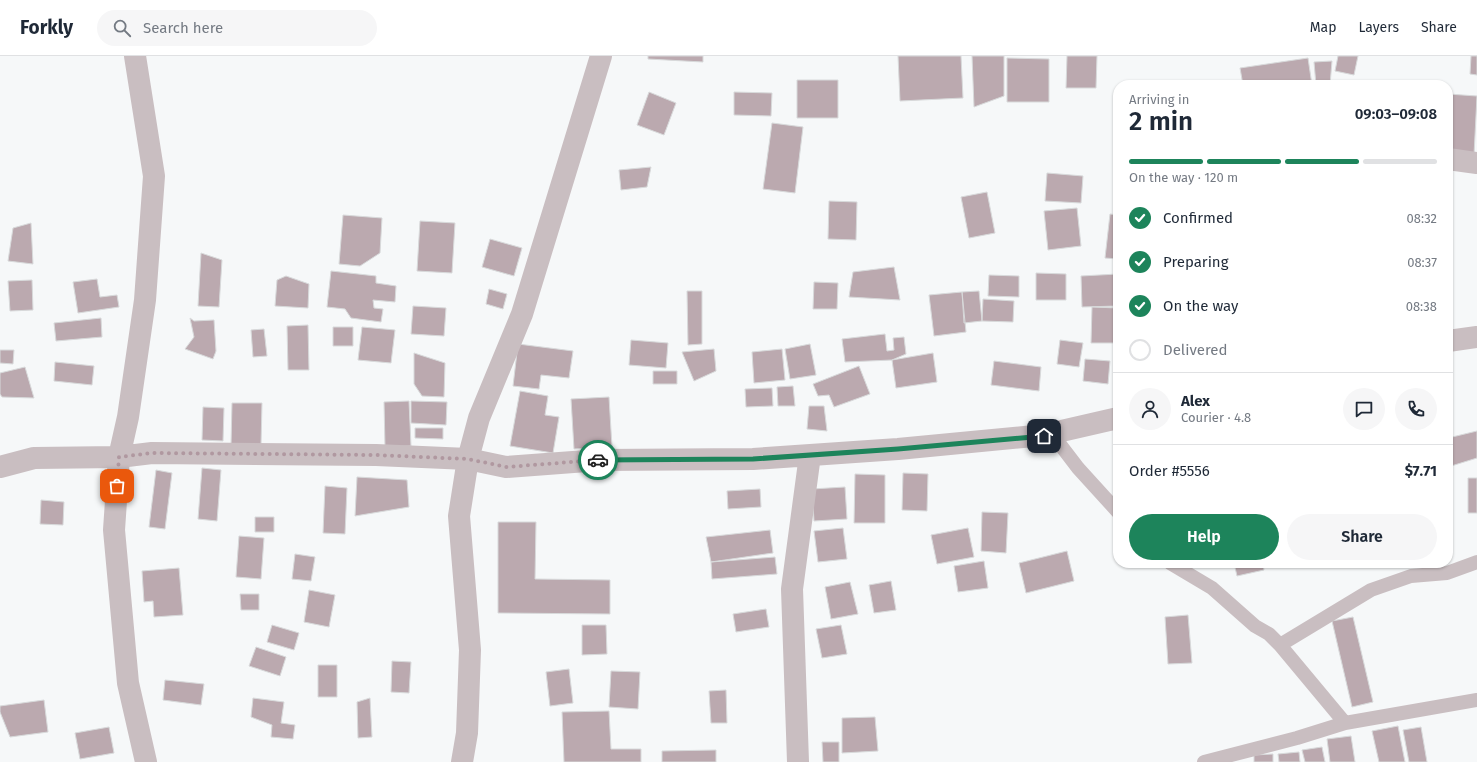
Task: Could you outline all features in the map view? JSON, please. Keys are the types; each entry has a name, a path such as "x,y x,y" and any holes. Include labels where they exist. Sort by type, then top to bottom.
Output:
{"street":[{"path":"135,56 154,176 145,300 128,417 119,457 114,530 128,683 146,762"},
{"path":"462,762 467,733 470,650 459,516 468,459 479,418 522,314 601,56"},
{"path":"1453,160 1477,163"},
{"path":"1453,340 1477,337"},
{"path":"0,467 34,458 119,457 152,453 376,455 468,459 506,467 600,460 753,459 898,449 1052,434 1113,419"},
{"path":"798,762 792,589 810,455"}],"lane":[{"path":"1052,434 1078,468 1113,506"},
{"path":"1280,645 1371,590 1385,584 1412,576 1447,573 1477,562"},
{"path":"1178,568 1212,588 1255,626 1269,634 1345,722"},
{"path":"1204,762 1297,738 1345,722 1477,700"}],"building":[{"path":"648,56 703,56 703,62 648,59"},
{"path":"898,56 961,56 963,98 900,101"},
{"path":"972,56 1004,56 1004,96 974,107"},
{"path":"1067,56 1097,56 1096,88 1066,88"},
{"path":"1338,56 1358,56 1354,75 1335,71"},
{"path":"1471,56 1477,56 1477,75 1470,74"},
{"path":"1007,58 1049,59 1049,102 1007,102"},
{"path":"1308,58 1311,80 1242,80 1240,68"},
{"path":"1332,61 1330,80 1316,80 1314,62"},
{"path":"797,80 838,80 838,118 797,118"},
{"path":"649,92 676,103 664,135 637,125"},
{"path":"734,92 772,93 771,116 734,115"},
{"path":"1453,94 1477,96 1474,155 1453,153"},
{"path":"772,123 803,127 795,193 763,189"},
{"path":"651,167 647,187 621,190 619,170"},
{"path":"1047,173 1083,176 1081,203 1045,201"},
{"path":"987,192 995,233 969,238 961,197"},
{"path":"829,201 857,202 856,240 828,239"},
{"path":"1077,208 1081,246 1048,250 1044,211"},
{"path":"1110,214 1113,214 1113,259 1105,258"},
{"path":"343,215 382,218 380,253 360,266 339,264"},
{"path":"420,221 455,223 452,273 417,271"},
{"path":"31,223 33,264 8,261 13,228"},
{"path":"490,239 522,248 514,276 482,267"},
{"path":"201,253 222,260 219,307 198,306"},
{"path":"894,267 900,300 849,297 853,272"},
{"path":"331,271 376,276 376,283 396,286 395,302 373,300 374,308 383,309 381,322 351,318 345,309 327,307"},
{"path":"1036,273 1066,274 1066,300 1036,300"},
{"path":"1113,274 1113,306 1082,307 1081,276"},
{"path":"989,275 1019,276 1019,297 988,296"},
{"path":"286,276 309,284 308,308 275,306 277,280"},
{"path":"97,279 100,297 117,295 119,307 78,313 73,282"},
{"path":"32,280 33,310 10,311 8,281"},
{"path":"814,282 838,283 837,309 813,309"},
{"path":"489,289 507,294 503,309 486,304"},
{"path":"687,291 702,291 702,344 688,345"},
{"path":"979,291 982,321 964,323 962,292"},
{"path":"962,292 966,332 934,336 929,295"},
{"path":"983,299 1014,301 1013,322 982,321"},
{"path":"413,306 446,308 444,336 411,334"},
{"path":"1092,307 1113,308 1113,343 1091,343"},
{"path":"101,318 102,337 56,341 54,323"},
{"path":"190,318 194,321 214,320 216,351 213,359 185,349 194,337"},
{"path":"308,325 309,370 288,370 287,326"},
{"path":"333,327 353,327 353,346 333,346"},
{"path":"362,327 395,330 391,363 358,360"},
{"path":"264,329 267,356 253,357 251,330"},
{"path":"885,334 887,351 894,350 893,338 904,337 906,354 892,360 845,362 842,339"},
{"path":"631,340 668,343 666,368 629,365"},
{"path":"1060,340 1083,343 1079,367 1057,364"},
{"path":"518,344 573,351 569,378 541,375 539,389 513,386"},
{"path":"810,344 816,375 790,379 785,349"},
{"path":"714,349 716,371 694,381 682,352"},
{"path":"782,349 785,380 754,383 752,352"},
{"path":"0,350 14,350 13,364 0,363"},
{"path":"414,353 445,363 444,397 422,396 414,384"},
{"path":"933,353 937,382 896,388 892,360"},
{"path":"1085,359 1110,361 1108,384 1083,381"},
{"path":"994,361 1041,367 1039,391 991,385"},
{"path":"55,362 94,366 92,385 54,381"},
{"path":"859,366 870,394 834,407 829,395 818,396 813,384"},
{"path":"25,367 34,398 2,397 0,394 0,373"},
{"path":"653,371 677,371 677,384 653,384"},
{"path":"793,386 795,406 778,406 777,387"},
{"path":"772,388 773,406 746,407 745,389"},
{"path":"520,391 548,396 545,415 559,417 553,453 510,446"},
{"path":"609,397 612,447 574,449 571,399"},
{"path":"409,401 411,446 385,447 384,402"},
{"path":"411,401 447,402 446,425 411,423"},
{"path":"232,403 262,403 261,445 231,445"},
{"path":"809,406 824,406 827,431 807,429"},
{"path":"203,407 224,408 223,441 202,440"},
{"path":"415,428 443,428 443,439 415,438"},
{"path":"1477,431 1477,458 1453,465 1453,437"},
{"path":"202,468 221,470 217,521 198,519"},
{"path":"156,470 172,473 165,529 149,527"},
{"path":"903,473 928,474 927,511 902,510"},
{"path":"855,474 885,475 885,523 854,523"},
{"path":"357,477 407,480 409,507 355,516"},
{"path":"1468,478 1477,478 1477,513 1468,513"},
{"path":"325,486 347,488 345,534 323,533"},
{"path":"845,487 847,519 814,521 812,489"},
{"path":"760,489 761,507 728,509 727,491"},
{"path":"41,500 64,502 63,525 40,524"},
{"path":"982,512 1008,513 1006,553 981,551"},
{"path":"255,517 274,517 274,532 255,532"},
{"path":"498,522 536,522 535,579 610,580 610,614 498,613"},
{"path":"843,528 847,559 818,562 814,531"},
{"path":"968,528 974,557 937,564 931,535"},
{"path":"770,530 773,553 711,562 706,537"},
{"path":"239,536 264,538 261,579 236,577"},
{"path":"1067,551 1074,581 1026,593 1019,563"},
{"path":"295,554 315,557 311,581 292,579"},
{"path":"775,557 777,574 712,579 711,562"},
{"path":"984,561 988,588 958,592 954,566"},
{"path":"179,568 183,615 154,617 153,601 144,602 142,571"},
{"path":"1235,568 1264,568 1264,570 1237,576"},
{"path":"891,581 896,610 874,613 869,585"},
{"path":"850,582 858,614 831,619 825,587"},
{"path":"309,590 335,595 329,627 304,622"},
{"path":"240,594 259,594 259,610 241,610"},
{"path":"766,609 769,627 736,632 733,614"},
{"path":"1188,615 1192,663 1168,664 1165,617"},
{"path":"1353,617 1373,702 1352,707 1332,621"},
{"path":"272,625 299,633 294,650 267,642"},
{"path":"582,625 606,625 607,654 582,655"},
{"path":"841,625 847,654 822,658 816,629"},
{"path":"256,647 286,657 280,676 249,666"},
{"path":"392,661 411,662 409,693 391,692"},
{"path":"318,665 337,665 337,697 318,697"},
{"path":"569,669 573,703 550,706 546,672"},
{"path":"611,671 640,672 638,709 609,707"},
{"path":"165,680 204,684 201,705 163,700"},
{"path":"726,690 727,723 711,723 709,691"},
{"path":"253,698 284,702 281,723 295,725 293,739 271,737 272,725 251,717"},
{"path":"370,698 372,737 358,738 357,702"},
{"path":"44,700 48,732 10,737 0,712 0,706"},
{"path":"609,711 611,749 641,749 641,762 564,762 562,712"},
{"path":"875,717 878,751 842,753 842,718"},
{"path":"1398,726 1405,762 1379,762 1372,731"},
{"path":"109,727 114,753 80,759 75,733"},
{"path":"1421,727 1427,762 1409,762 1403,730"},
{"path":"1351,736 1355,762 1330,762 1327,739"},
{"path":"822,742 839,742 839,762 823,762"},
{"path":"1322,747 1325,762 1305,762 1302,750"},
{"path":"716,750 716,762 662,762 662,751"},
{"path":"1299,752 1300,762 1279,762 1278,754"},
{"path":"1273,754 1273,762 1254,762 1254,755"}],"way so far":[{"path":"117,486 119,457 152,453 376,455 468,459 506,467 598,460"}],"route":[{"path":"598,460 753,459 898,449 1044,436"}]}
